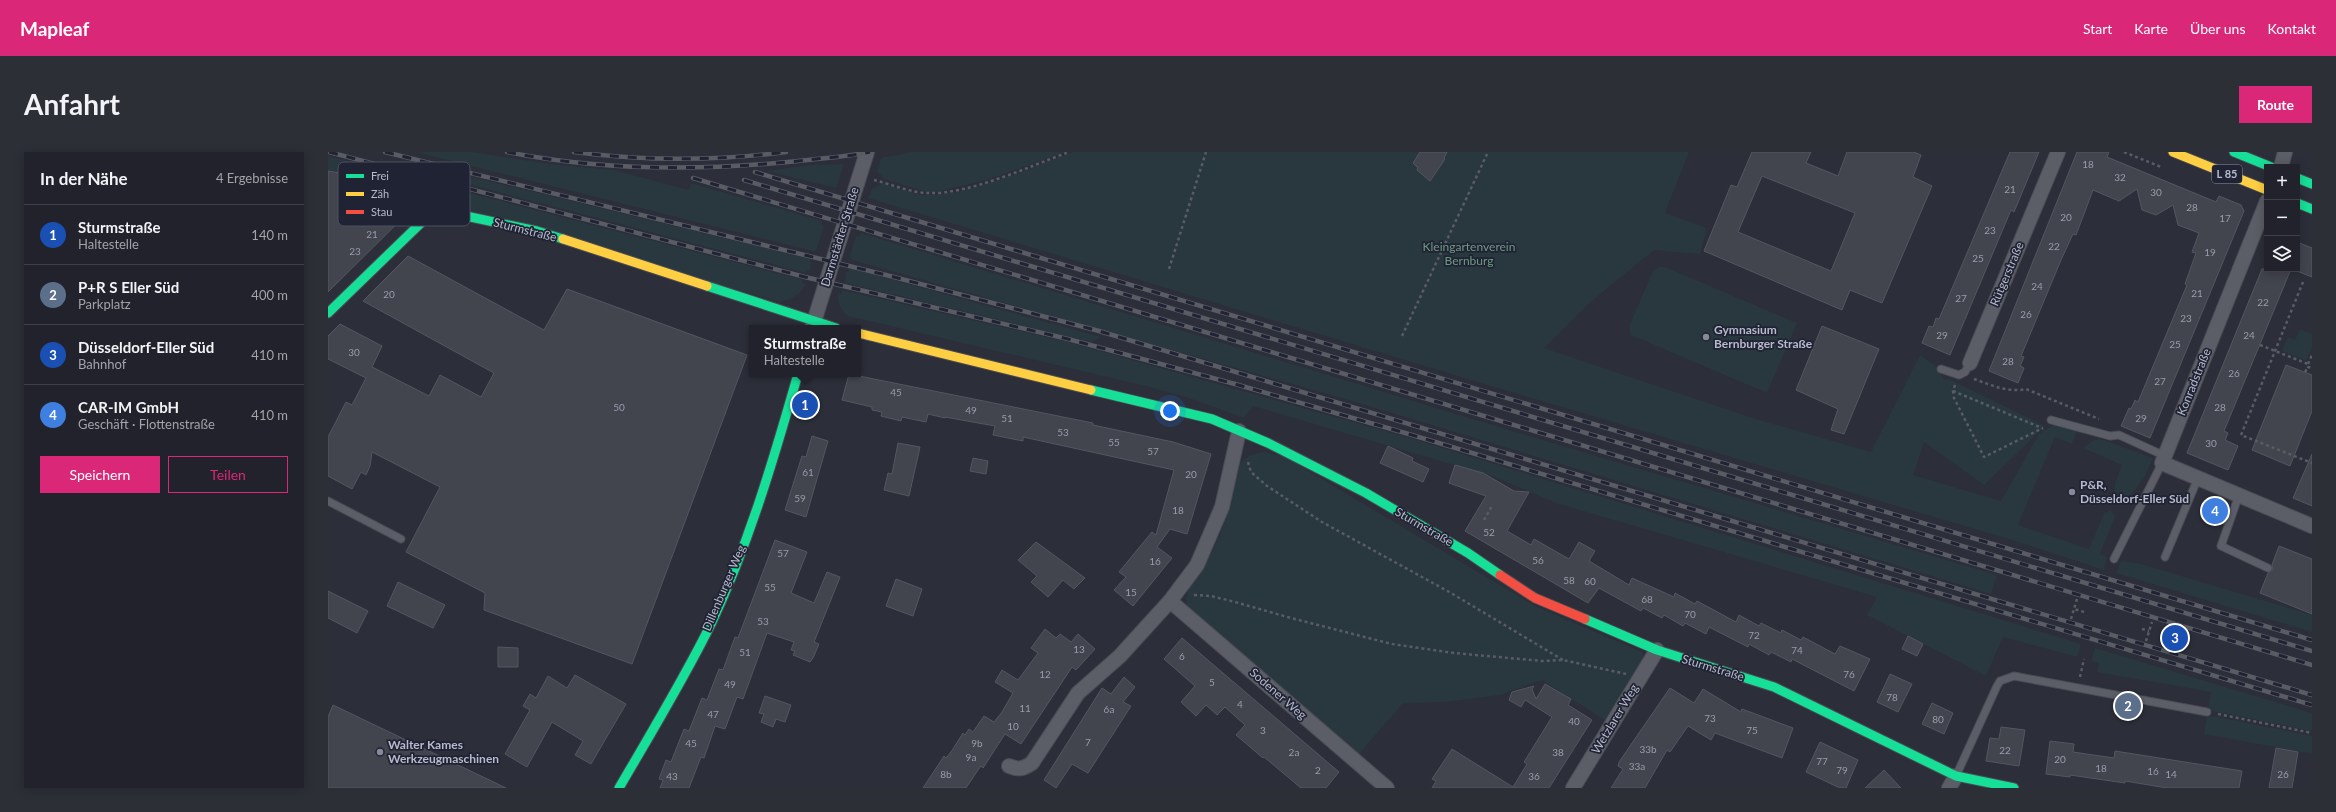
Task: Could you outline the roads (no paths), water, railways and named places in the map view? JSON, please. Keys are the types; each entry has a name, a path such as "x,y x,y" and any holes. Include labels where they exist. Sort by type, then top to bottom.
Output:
{"street":[{"name":"Darmstädter Straße","path":"813,325 858,176 867,152"},
{"name":"Rütgerstraße","path":"1965,370 2058,152"},
{"name":"L 85","path":"2173,152 2264,189"},
{"name":"L 85","path":"2234,152 2264,164"},
{"path":"2282,164 2285,152"},
{"path":"2300,179 2312,184"},
{"path":"2300,204 2312,209"},
{"name":"Konradstraße","path":"2163,459 2264,208"},
{"name":"Sturmstraße","path":"470,216 537,231 802,317 813,325"},
{"name":"Sturmstraße","path":"328,313 418,226"},
{"name":"Sturmstraße","path":"861,334 1212,419 1268,443 1366,493 1468,553 1535,598 1657,650 1774,687 1953,784 2014,788"},
{"name":"Dillenburger Weg","path":"619,788 684,678 722,598 748,532 797,377"},
{"path":"1009,766 1017,770 1024,768 1032,762 1078,693 1120,656 1172,598 1197,565 1208,544 1222,507 1239,431"},
{"path":"2163,459 2198,478 2312,526"},
{"name":"Sodener Weg","path":"1172,598 1387,788"},
{"name":"Wetzlarer Weg","path":"1573,788 1657,650"}],"lane":[{"path":"1941,369 1965,370"},
{"path":"2051,420 2110,436 2119,435 2163,459"},
{"name":"Konradstraße","path":"2114,559 2163,459"},
{"path":"2165,557 2198,478"},
{"path":"2239,495 2221,546 2268,568"},
{"path":"328,501 401,539"},
{"path":"1953,784 2000,681 2014,676 2207,712"}],"railway":[{"path":"329,152 367,162"},
{"path":"385,152 426,162"},
{"path":"507,152 579,163 616,166 689,168 798,161 870,152"},
{"path":"574,152 627,157 680,159 733,157 786,152"},
{"path":"755,172 2312,640"},
{"path":"470,173 890,276 1099,331 2312,695"},
{"path":"693,178 2312,665"},
{"path":"744,180 2312,651"},
{"path":"470,189 805,277 1068,339 1235,384 1412,435 2312,705"}],"place":[{"name":"Gymnasium Bernburger Straße","path":"1706,337"},
{"name":"Sturmstraße","path":"805,405"},
{"name":"P&R, Düsseldorf-Eller Süd","path":"2072,492"},
{"name":"CAR-IM GmbH","path":"2215,511"},
{"name":"Düsseldorf-Eller Süd","path":"2175,638"},
{"name":"P+R S Eller Süd","path":"2128,706"},
{"name":"Walter Kames Werkzeugmaschinen","path":"380,752"}],"park label":[{"name":"Kleingartenverein Bernburg","path":"1469,254"}]}
